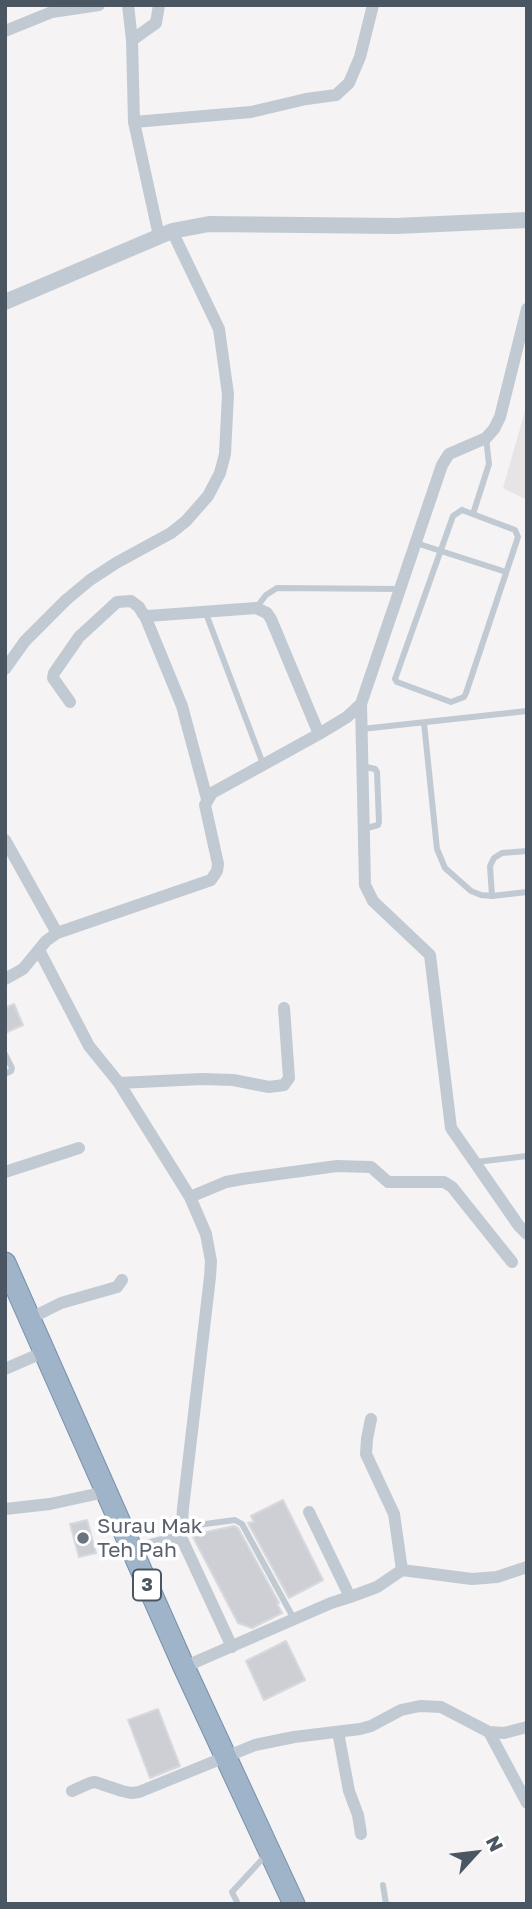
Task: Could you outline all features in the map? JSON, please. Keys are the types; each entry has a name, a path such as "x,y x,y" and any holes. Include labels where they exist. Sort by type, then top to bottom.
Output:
{"highway":[{"name":"3","path":"5,1263 131,1550 295,1904"}],"street":[{"path":"5,31 52,12 99,5"},
{"path":"5,669 25,640 90,580 171,533 186,521 208,496 220,473 225,454 229,394 219,329 166,234 134,122 132,40 128,5"},
{"path":"132,40 156,23 159,5"},
{"path":"134,122 251,112 336,95 349,83 360,57 373,5"},
{"path":"5,302 166,234 209,224 396,226 527,220"},
{"path":"527,309 494,429 486,438 449,454 442,465 361,704 365,885 373,901 430,955 451,1128 527,1234"},
{"path":"70,702 53,676 79,638 113,604 121,600 135,603 145,616 181,706 207,799"},
{"path":"145,616 256,608 267,613 319,734"},
{"path":"5,979 23,969 46,941 57,933 211,880 218,864 205,812 207,799 217,789 347,717 361,704"},
{"path":"5,840 57,933"},
{"path":"39,950 89,1046 119,1083 190,1197 206,1234 211,1261 182,1532 232,1647"},
{"path":"119,1083 202,1079 233,1080 269,1087 284,1085 289,1078 284,1008"},
{"path":"5,1172 79,1148"},
{"path":"190,1197 226,1182 337,1167 371,1167 388,1182 444,1182 452,1187 512,1262"},
{"path":"29,1319 61,1304 117,1287 122,1280"},
{"path":"5,1369 44,1353"},
{"path":"371,1419 366,1454 394,1514 402,1570"},
{"path":"5,1509 50,1504 105,1492"},
{"path":"309,1511 351,1597"},
{"path":"131,1550 182,1532"},
{"path":"184,1667 294,1619 377,1587 402,1570 472,1579 498,1577 527,1567"},
{"path":"72,1791 95,1782 122,1791 139,1792 255,1745 366,1728 401,1710 429,1705 451,1711 489,1732 527,1727"},
{"path":"338,1732 349,1791 358,1815 361,1834"},
{"path":"489,1732 527,1804"}],"lane":[{"path":"473,514 489,464 486,438"},
{"path":"462,510 515,530 518,537 466,693 464,697 451,702 395,679 440,551 453,516 462,510"},
{"path":"416,542 506,572"},
{"path":"256,608 266,595 277,589 400,589"},
{"path":"205,611 263,764"},
{"path":"362,729 527,711"},
{"path":"424,723 437,849 445,868 471,891 481,895 527,892"},
{"path":"492,896 490,866 494,858 502,853 527,851"},
{"path":"5,1054 12,1068 5,1074"},
{"path":"474,1162 527,1156"},
{"path":"182,1532 235,1520 242,1524 294,1619"},
{"path":"237,1904 232,1892 269,1852"},
{"path":"383,1885 386,1904"}],"shaded area":[{"path":"527,404 527,500 503,488"}],"building":[{"path":"14,1004 23,1025 5,1033 5,1008"},
{"path":"283,1500 323,1580 289,1598 248,1523 254,1522 251,1516"},
{"name":"Surau Mak Teh Pah","path":"87,1520 96,1553 79,1557 70,1524"},
{"path":"234,1526 238,1528 282,1613 252,1628 238,1623 192,1535"},
{"path":"286,1641 305,1680 264,1700 246,1661"},
{"path":"158,1709 180,1766 150,1778 128,1720"}],"place":[{"name":"Surau Mak Teh Pah","path":"83,1538"}]}
